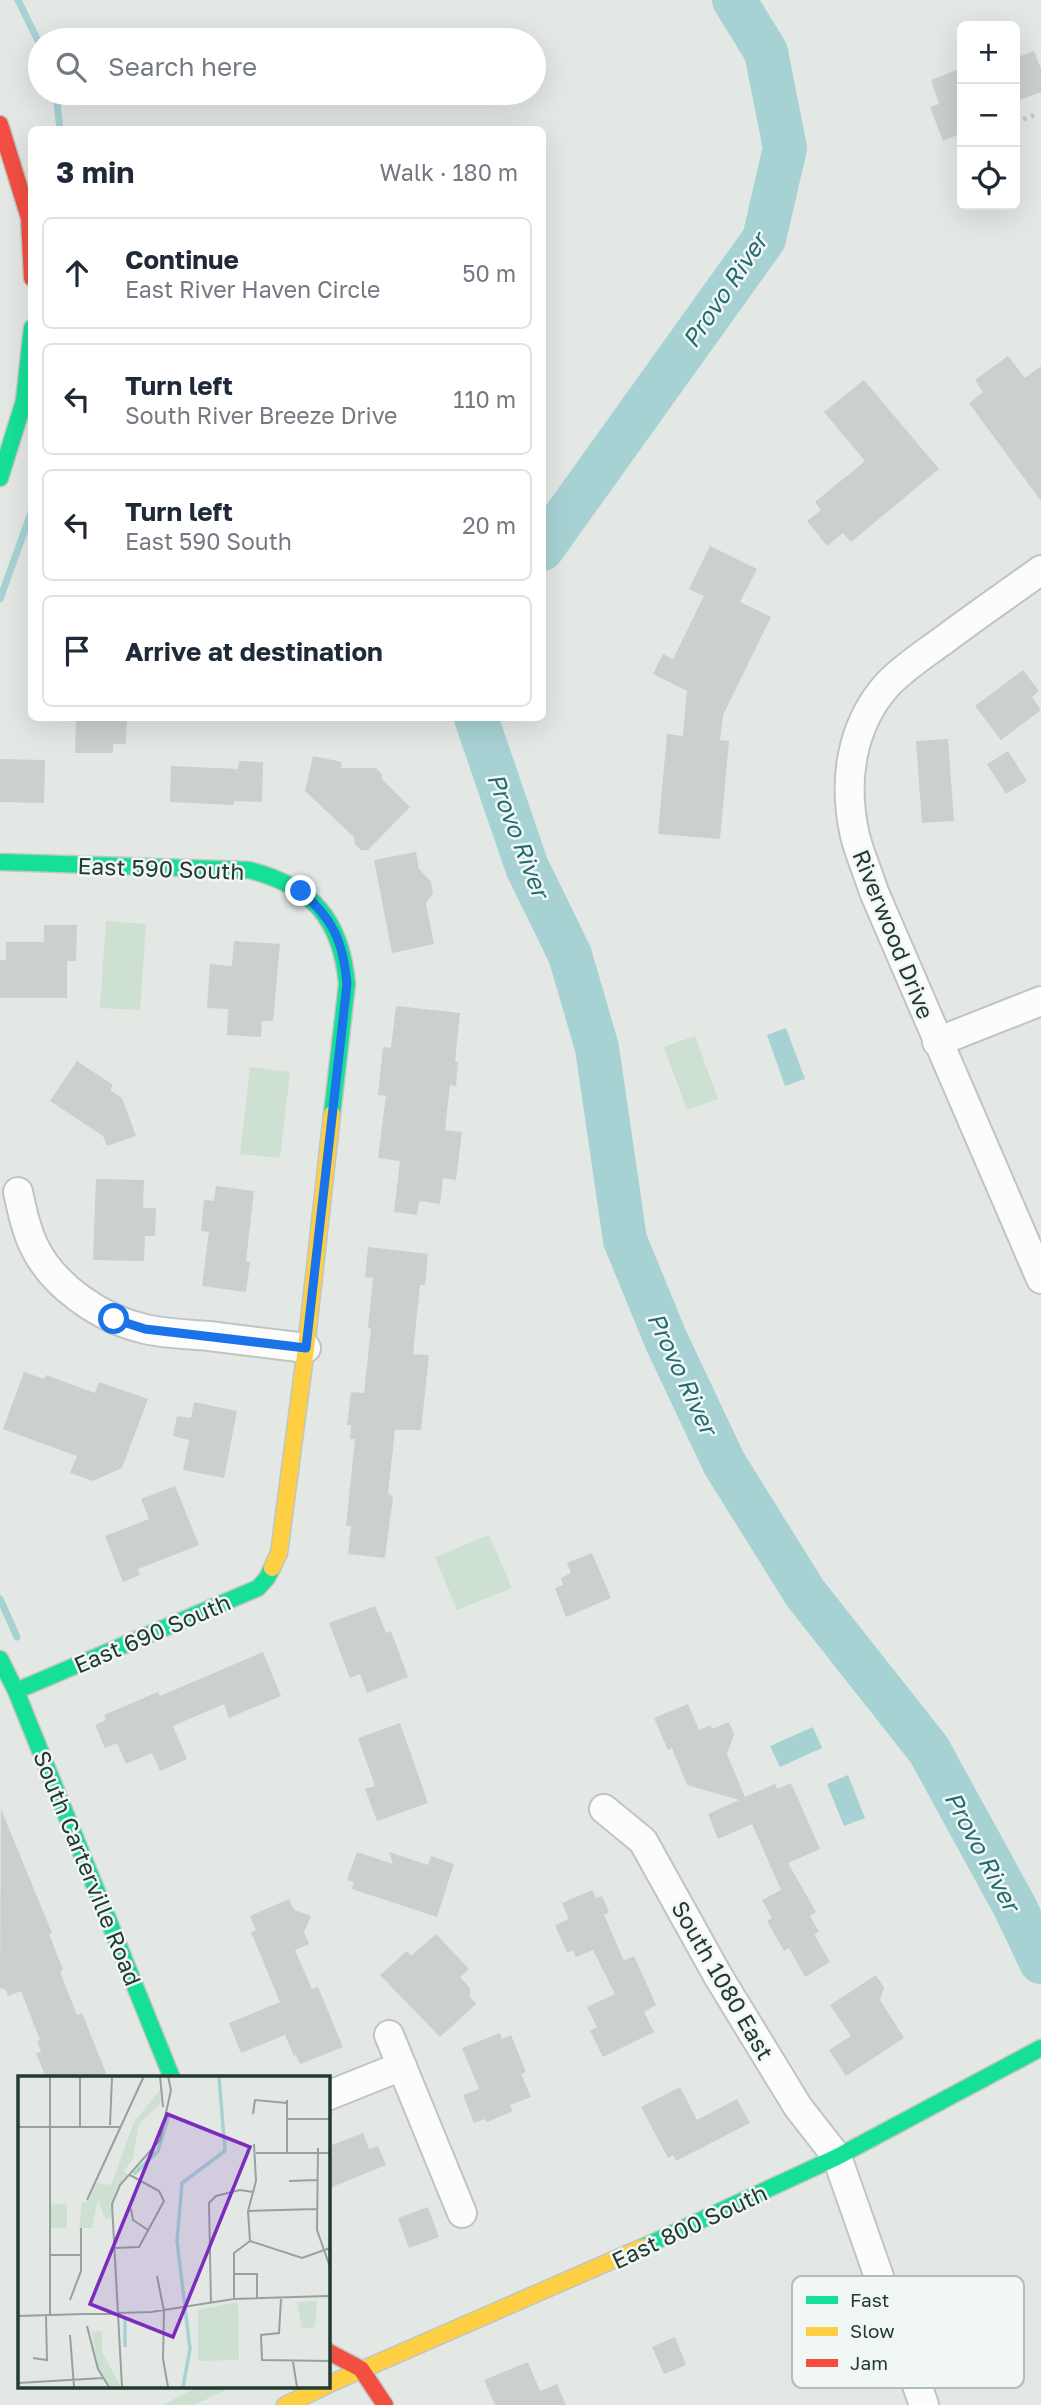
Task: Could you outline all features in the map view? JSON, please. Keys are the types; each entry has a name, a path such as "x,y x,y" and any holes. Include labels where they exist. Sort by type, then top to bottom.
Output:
{"street":[{"path":"0,124 28,215"},
{"path":"0,478 24,401 28,364"},
{"name":"Riverwood Drive","path":"1041,570 888,684 863,721 853,752 849,780 856,836 874,892 1041,1279"},
{"name":"East 590 South","path":"0,862 251,870 278,878 301,891 323,912 338,936 344,956 347,984 306,1348"},
{"path":"937,1042 1041,1001"},
{"path":"18,1192 23,1220 33,1246 43,1262 67,1288 114,1319 145,1329 306,1348"},
{"name":"East 690 South","path":"16,1691 258,1588 267,1578 276,1560 306,1348"},
{"name":"South Carterville Road","path":"0,1660 16,1691 171,2076"},
{"name":"South 1080 East","path":"604,1809 643,1841 718,1976 798,2107 837,2157 879,2276"},
{"path":"389,2035 462,2213"},
{"name":"East 800 South","path":"329,2385 674,2235 837,2157 1041,2048"},
{"path":"329,2095 402,2066"},
{"path":"329,2352 361,2370 385,2405"},
{"name":"East 800 South","path":"285,2405 323,2388"},
{"name":"South 1080 East","path":"918,2388 924,2405"}],"path":[{"path":"1020,120 1035,115"}],"green space":[{"path":"106,921 146,924 140,1010 100,1008"},
{"path":"695,1036 718,1099 687,1110 664,1047"},
{"path":"250,1067 290,1072 280,1158 240,1154"},
{"path":"489,1535 512,1588 457,1610 435,1557"},
{"path":"196,2388 230,2388 194,2405 162,2405"}],"water":[{"path":"786,1028 805,1079 785,1086 767,1035"},
{"path":"813,1727 822,1748 780,1767 770,1746"},
{"path":"848,1775 865,1818 844,1826 827,1784"}],"building":[{"path":"1034,51 1041,69 1041,92 1020,100 1020,84 1020,56"},
{"path":"957,70 957,135 943,141 930,107 939,104 931,80"},
{"path":"1008,356 1025,378 1041,366 1041,501 969,403 983,392 975,380"},
{"path":"864,380 939,469 851,542 843,533 827,546 807,521 821,510 815,502 865,461 824,412"},
{"path":"710,546 757,569 740,602 771,617 723,715 720,740 729,741 720,839 658,834 667,734 683,736 687,691 653,674 663,654 673,659 704,596 689,589"},
{"path":"1023,670 1039,691 1032,697 1041,710 1001,740 975,706"},
{"path":"76,721 127,721 126,744 113,744 113,753 75,753"},
{"path":"948,739 954,821 922,823 916,741"},
{"path":"1008,751 1027,781 1006,794 987,764"},
{"path":"313,756 342,762 341,768 376,768 382,774 382,779 410,807 368,850 361,850 355,844 354,837 305,791"},
{"path":"0,759 45,760 44,803 0,802"},
{"path":"239,761 263,762 262,802 234,801 234,805 170,802 171,766 238,769"},
{"path":"416,852 419,869 431,882 433,894 426,903 434,944 392,953 374,860"},
{"path":"44,925 77,925 76,961 67,961 67,998 0,998 0,960 6,960 6,942 44,942"},
{"path":"234,941 280,944 273,1021 262,1021 261,1037 227,1035 228,1009 207,1008 210,964 232,966"},
{"path":"396,1006 460,1013 455,1061 458,1062 456,1086 450,1085 445,1130 462,1132 456,1180 443,1178 440,1204 419,1201 417,1215 394,1212 400,1161 378,1158 386,1096 378,1095 383,1047 391,1048"},
{"path":"77,1061 113,1085 110,1090 122,1098 136,1136 107,1146 103,1136 50,1101"},
{"path":"96,1179 144,1180 143,1208 156,1208 155,1236 145,1236 144,1261 93,1260"},
{"path":"216,1186 254,1191 246,1261 250,1262 246,1292 202,1286 209,1232 201,1231 204,1200 214,1201"},
{"path":"368,1247 428,1254 425,1285 420,1285 413,1354 429,1355 421,1430 395,1430 388,1493 393,1497 385,1558 348,1554 351,1526 346,1526 355,1439 350,1439 351,1425 347,1425 351,1392 364,1393 371,1328 368,1328 373,1278 365,1277"},
{"path":"24,1372 44,1379 46,1375 95,1393 99,1382 148,1399 122,1468 93,1481 70,1473 77,1456 3,1429"},
{"path":"194,1402 237,1411 224,1478 183,1470 189,1440 173,1436 177,1416 191,1418"},
{"path":"175,1486 199,1545 138,1569 140,1575 123,1582 105,1536 149,1519 141,1499"},
{"path":"592,1553 611,1598 566,1617 555,1588 563,1585 561,1578 571,1573 567,1563"},
{"path":"375,1606 386,1633 391,1631 408,1677 367,1693 360,1674 350,1678 329,1623"},
{"path":"263,1652 281,1696 229,1718 224,1704 173,1726 187,1759 160,1771 152,1753 126,1764 117,1743 105,1748 95,1725 106,1720 104,1715 158,1692 160,1696"},
{"path":"688,1704 699,1730 711,1725 712,1729 729,1722 734,1734 727,1754 745,1797 775,1784 777,1789 791,1783 820,1849 788,1863 816,1912 810,1916 819,1932 814,1934 830,1962 805,1977 789,1948 784,1951 767,1921 772,1918 762,1900 781,1890 752,1824 718,1839 708,1814 739,1800 687,1785 672,1748 668,1750 654,1718"},
{"path":"400,1723 428,1803 377,1821 365,1789 375,1786 358,1738"},
{"path":"1,1809 52,1933 49,1934 63,1970 60,1972 77,2015 82,2013 106,2073 98,2076 45,2076 36,2053 41,2052 37,2041 40,2040 21,1991 8,1996 6,1990 0,1988"},
{"path":"357,1852 393,1864 389,1852 428,1865 431,1856 454,1864 437,1917 352,1889 354,1882 347,1880"},
{"path":"592,1890 596,1898 602,1896 609,1912 604,1915 624,1961 634,1956 656,2005 644,2012 654,2032 603,2057 590,2031 597,2027 587,2007 615,1994 593,1950 576,1957 573,1950 567,1953 555,1925 569,1919 562,1903"},
{"path":"289,1899 294,1910 311,1916 304,1932 309,1944 295,1950 312,1989 318,1987 343,2047 300,2064 285,2035 241,2053 229,2023 280,2002 251,1932 256,1930 250,1916"},
{"path":"436,1934 469,1969 460,1977 470,1988 470,1997 476,2004 440,2037 380,1975 407,1951 411,1956"},
{"path":"876,1975 884,1988 880,2000 904,2038 846,2076 829,2050 851,2036 830,2005"},
{"path":"500,2033 502,2039 511,2035 526,2072 521,2074 531,2097 510,2105 513,2111 487,2122 485,2119 474,2123 463,2095 479,2089 462,2048"},
{"path":"680,2087 697,2120 737,2099 750,2123 676,2161 673,2155 668,2158 641,2107"},
{"path":"363,2133 369,2149 378,2146 386,2165 329,2188 329,2146"},
{"path":"428,2207 439,2237 409,2248 398,2218"},
{"path":"675,2337 686,2365 664,2374 652,2347"},
{"path":"528,2362 540,2391 557,2384 566,2405 495,2405 484,2380"}],"waterway":[{"path":"18,0 32,28"},
{"name":"Provo River","path":"546,543 764,239 785,148 766,52 734,0"},
{"path":"57,105 60,126"},
{"path":"0,599 28,521"},
{"name":"Provo River","path":"477,721 527,867 570,955 597,1048 625,1240 666,1340 724,1463 805,1593 929,1750 1016,1909 1041,1962"},
{"path":"0,1599 17,1637"}],"traffic: fast":[{"path":"0,478 24,401 28,364"},
{"path":"0,862 249,870 290,885 306,896 330,924 338,941 347,984 332,1114"},
{"path":"16,1691 258,1588 272,1568"},
{"path":"0,1659 16,1691 171,2076"},
{"path":"643,2247 837,2157 1041,2048"}],"traffic: slow":[{"path":"272,1568 279,1553 306,1348 332,1114"},
{"path":"329,2384 643,2247"},
{"path":"285,2405 322,2388"}],"traffic: jam":[{"path":"0,124 28,215"},
{"path":"329,2352 361,2369 385,2405"}],"route":[{"path":"114,1319 145,1329 306,1348 347,984 344,956 338,936 329,919 301,891"}]}
